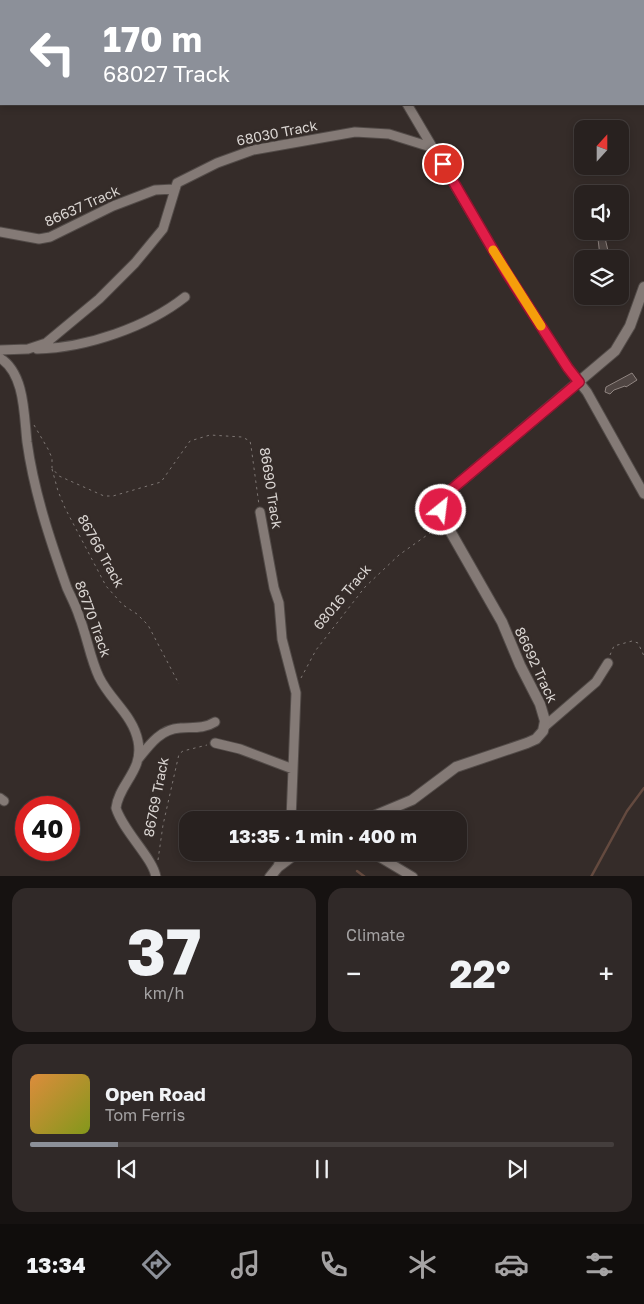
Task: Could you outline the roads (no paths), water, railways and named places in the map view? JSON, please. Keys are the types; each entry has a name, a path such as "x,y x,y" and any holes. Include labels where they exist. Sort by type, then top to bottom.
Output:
{"street":[{"path":"401,105 413,114"},
{"path":"408,105 506,272 605,422 644,494"},
{"name":"68030 Track","path":"174,189 177,183 184,178 232,156 253,150 341,134 355,132 389,134 434,148"},
{"path":"28,349 52,339 99,299 135,263 163,229 174,189"},
{"name":"86637 Track","path":"0,232 39,239 50,236 113,206 155,190 174,189"},
{"path":"579,382 615,351 630,326 644,286"},
{"path":"0,350 57,348 93,340 155,318 185,296"},
{"name":"86770 Track","path":"0,358 9,366 19,386 33,478 62,574 79,616 99,676 130,719 135,730 138,740 139,758"},
{"name":"86692 Track","path":"386,811 412,800 456,767 536,739 543,731 545,726 540,704 520,666 502,622 440,515 442,505 455,486 579,382"},
{"name":"86690 Track","path":"260,512 274,588 279,603 282,639 296,692 293,769"},
{"path":"545,726 596,682 608,663"},
{"path":"156,875 116,808 120,796 131,778 139,758 156,738 170,730 202,727 215,722"},
{"path":"215,743 240,749 293,769 291,811"},
{"path":"278,867 280,861"},
{"path":"270,876 286,861"},
{"path":"387,861 413,876"}],"waterway":[{"path":"592,876 627,811 644,788"},
{"path":"357,871 364,876"}]}
